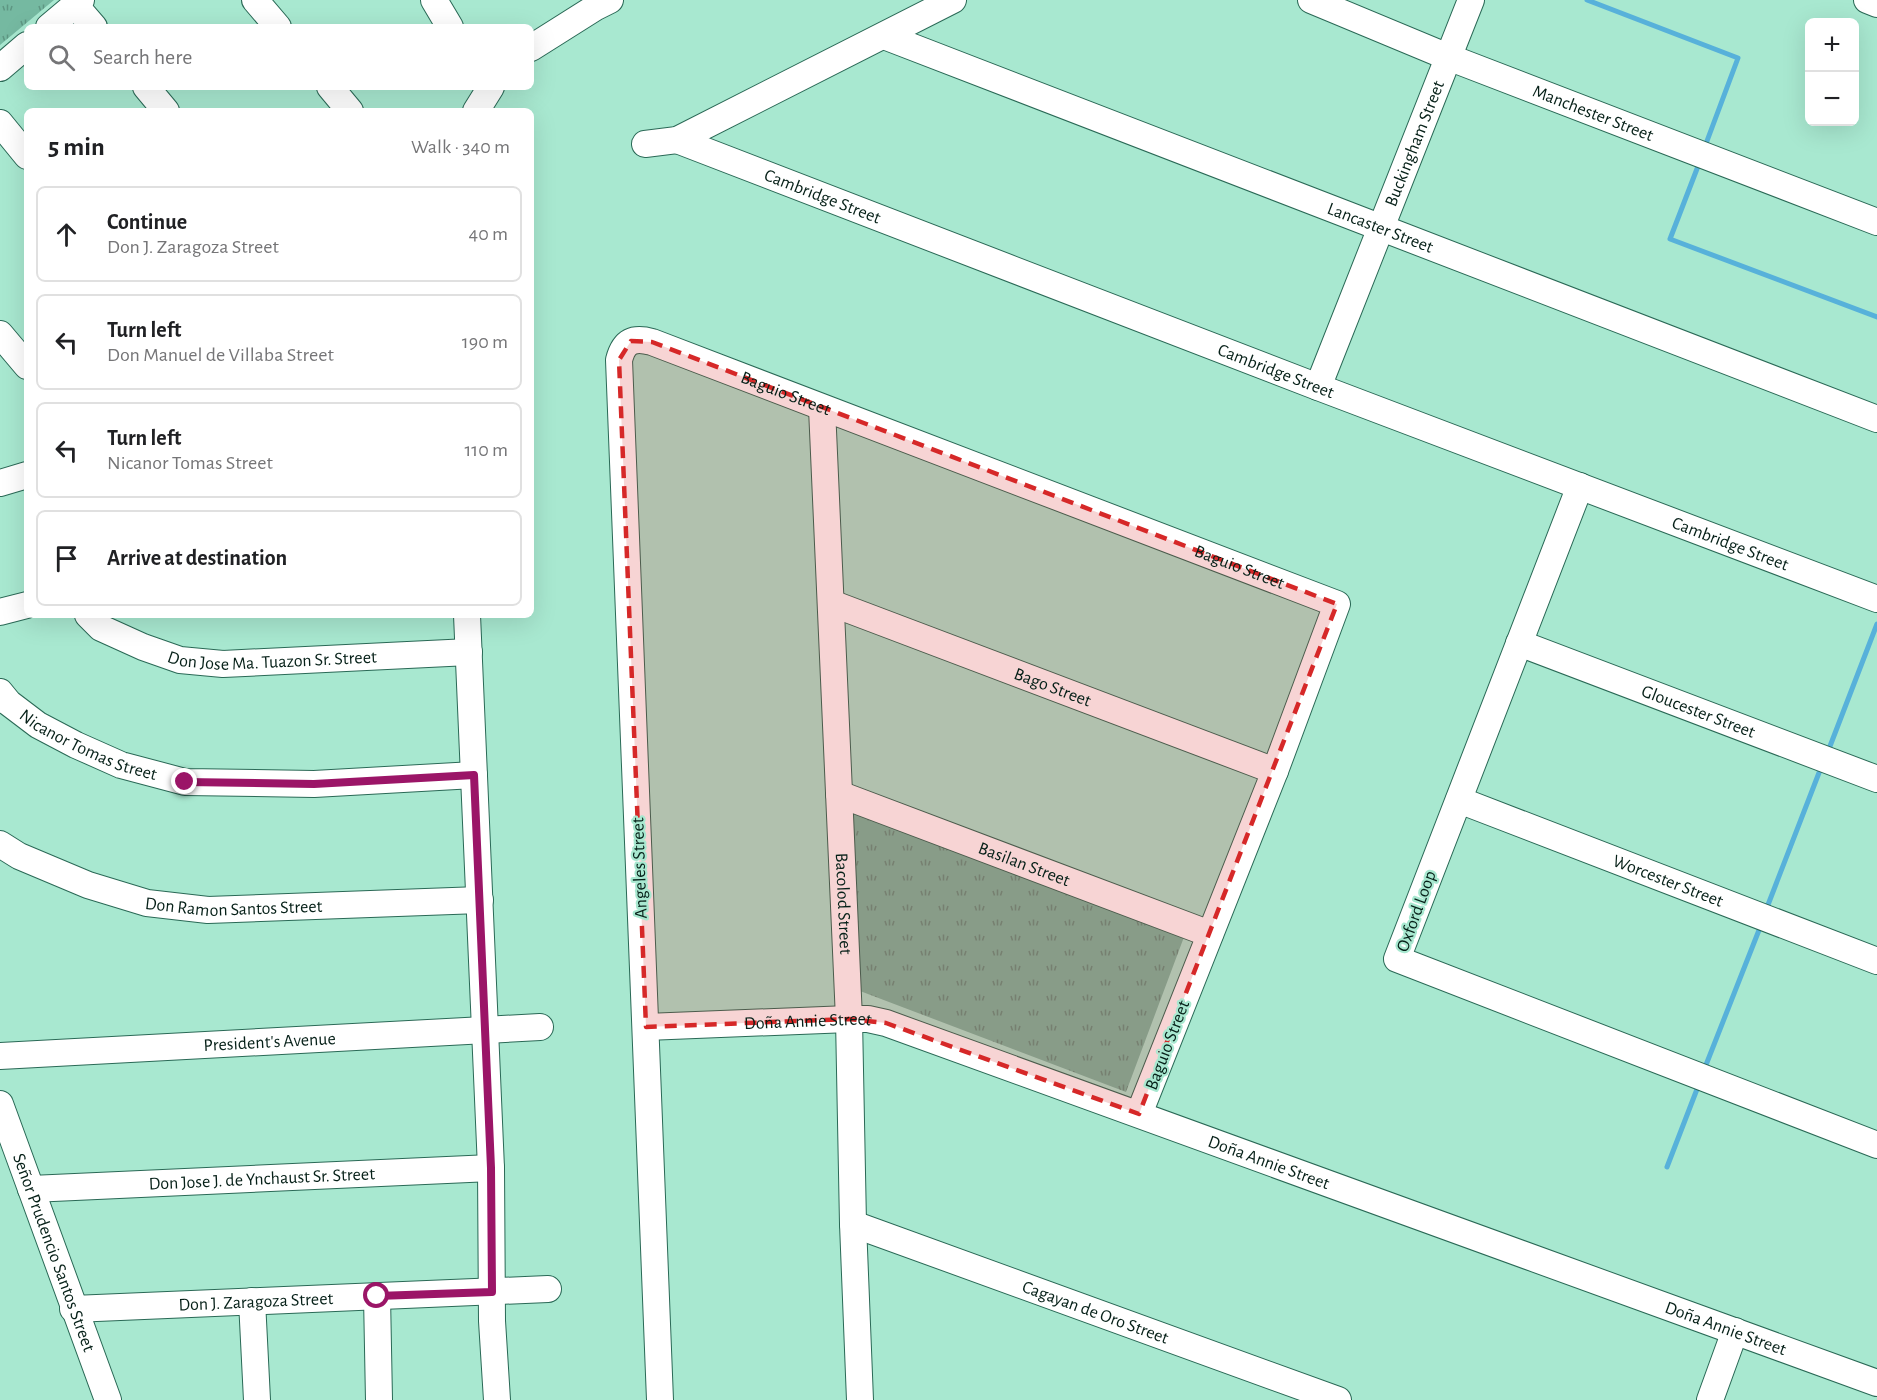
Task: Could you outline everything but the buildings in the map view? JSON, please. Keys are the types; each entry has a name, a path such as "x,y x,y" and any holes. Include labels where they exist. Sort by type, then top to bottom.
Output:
{"street":[{"path":"255,0 275,24"},
{"path":"434,0 448,24"},
{"name":"Cambridge Street","path":"645,144 677,140 953,0"},
{"name":"Manchester Street","path":"1311,0 1448,57 1877,222"},
{"name":"Buckingham Street","path":"1318,387 1471,0"},
{"path":"1868,0 1877,4"},
{"path":"52,24 78,2 92,24"},
{"path":"534,46 599,2"},
{"name":"Lancaster Street","path":"884,36 1877,419"},
{"path":"0,68 24,48"},
{"path":"148,90 164,108"},
{"path":"332,90 348,108"},
{"path":"0,123 24,152"},
{"name":"Cambridge Street","path":"677,140 1877,599"},
{"path":"0,334 24,362"},
{"name":"Baguio Street","path":"631,341 641,339 652,342 1337,604 1275,771 1139,1114"},
{"name":"Angeles Street","path":"631,341 622,348 619,360 660,1400"},
{"name":"Bacolod Street","path":"822,408 849,1019 853,1224 860,1400"},
{"path":"0,483 24,476"},
{"name":"Oxford Loop","path":"1580,486 1397,959 1877,1145"},
{"name":"Bago Street","path":"831,603 1275,771"},
{"path":"0,612 24,606"},
{"name":"Don Jose Ma. Tuazon Sr. Street","path":"91,618 101,628 143,647 180,660 223,664 469,652"},
{"path":"467,618 491,1168 492,1292 497,1400"},
{"name":"Gloucester Street","path":"1519,644 1877,779"},
{"name":"Nicanor Tomas Street","path":"0,692 9,704 38,725 76,745 121,765 185,782 314,784 474,775"},
{"name":"Basilan Street","path":"838,794 1210,934"},
{"name":"Worcester Street","path":"1459,800 1877,961"},
{"name":"Don Ramon Santos Street","path":"0,844 19,856 88,885 147,903 208,910 480,900"},
{"name":"Doña Annie Street","path":"646,1027 849,1019 868,1019 886,1023 1877,1383"},
{"name":"President's Avenue","path":"0,1056 540,1027"},
{"name":"Señor Prudencio Santos Street","path":"0,1104 108,1400"},
{"name":"Don Jose J. de Ynchaust Sr. Street","path":"31,1189 491,1168"},
{"name":"Cagayan de Oro Street","path":"853,1224 1338,1400"},
{"name":"Don J. Zaragoza Street","path":"73,1309 548,1289"},
{"path":"377,1296 379,1400"},
{"path":"252,1301 257,1400"},
{"path":"1710,1400 1735,1331"}],"highlighted area":[{"path":"631,341 652,342 1337,604 1139,1114 886,1023 849,1019 646,1027 619,360"}],"green space":[{"path":"0,0 54,0 24,24 0,45"},
{"path":"853,810 1184,937 1126,1092 860,991"}],"waterway":[{"path":"1587,0 1738,58 1704,149"},
{"path":"1700,161 1670,239 1877,317"},
{"path":"1827,754 1877,624"},
{"path":"1766,910 1822,765"},
{"path":"1704,1070 1761,925"},
{"path":"1667,1167 1699,1084"}],"route":[{"path":"185,782 314,784 474,775 491,1168 492,1292 377,1296"}]}
